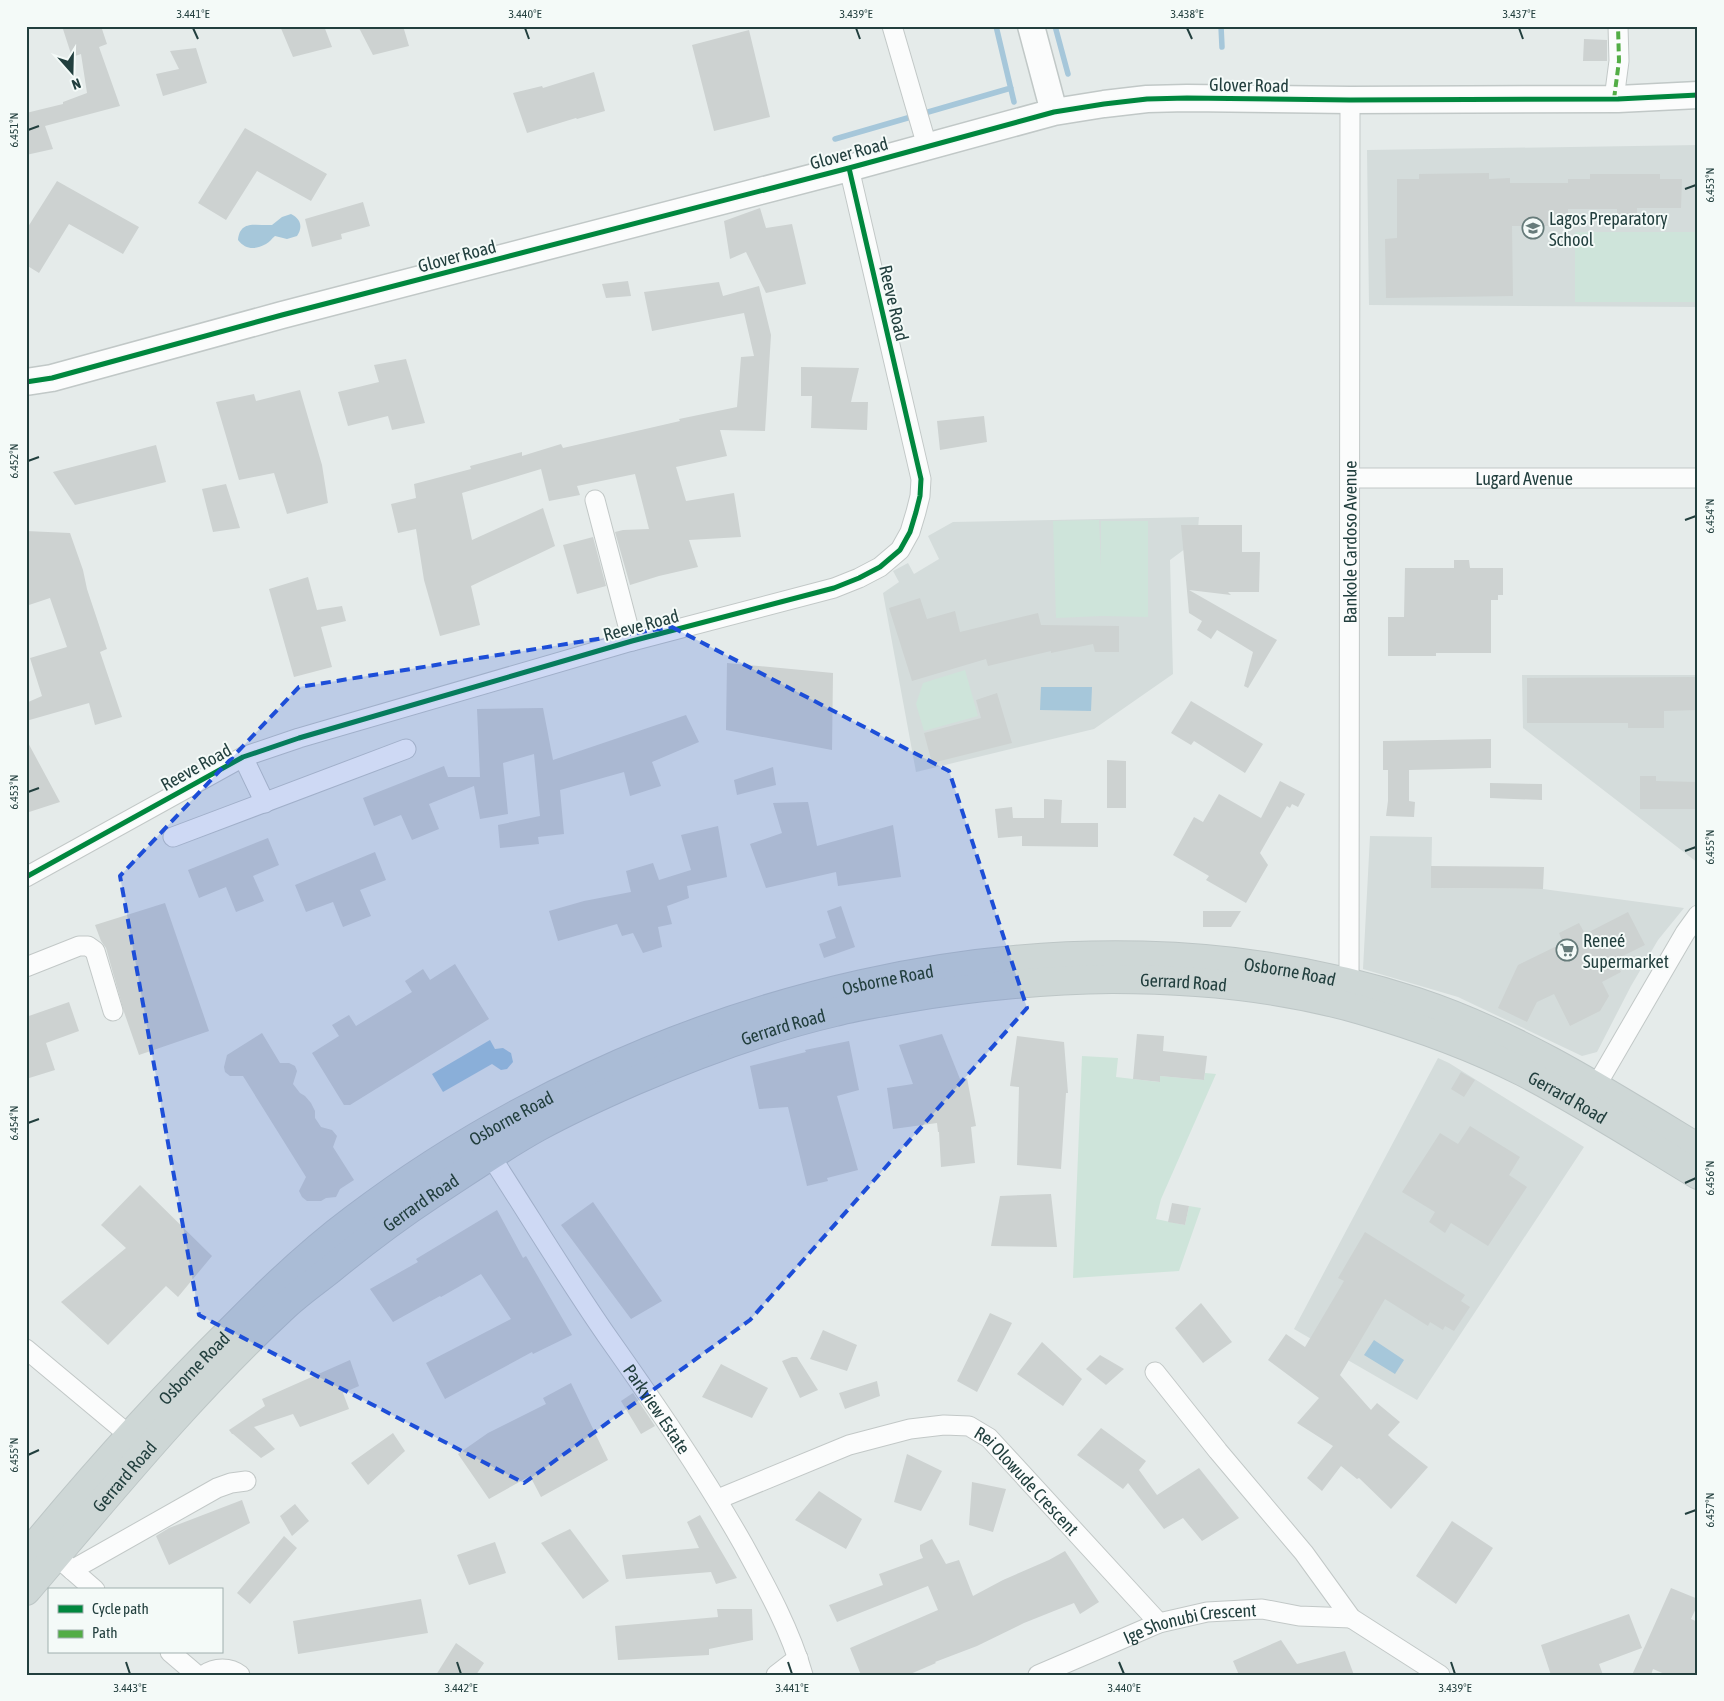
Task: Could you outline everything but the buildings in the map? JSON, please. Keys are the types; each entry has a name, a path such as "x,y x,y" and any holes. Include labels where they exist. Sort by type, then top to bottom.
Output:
{"main road":[{"name":"Osborne Road","path":"26,1556 129,1435 214,1346 275,1286 352,1220 409,1180 471,1140 531,1106 639,1055 710,1027 768,1008 836,990 892,978 994,963 1053,958 1103,956 1170,957 1239,963 1294,971 1349,983 1418,1002 1490,1030 1596,1086 1698,1148"},
{"name":"Gerrard Road","path":"26,1591 64,1563 152,1443 226,1363 290,1302 386,1225 490,1155 549,1121 599,1097 718,1047 836,1011 932,994 1008,984 1075,980 1139,979 1194,982 1264,989 1305,996 1356,1008 1408,1024 1520,1071 1580,1104 1698,1175"}],"street":[{"path":"892,26 927,146"},
{"path":"1031,26 1054,112"},
{"path":"1614,98 1619,61 1618,26"},
{"name":"Glover Road","path":"26,382 52,378 282,315 849,168 1054,112 1104,104 1155,99 1350,100 1614,98 1698,95"},
{"name":"Bankole Cardoso Avenue","path":"1349,983 1350,100"},
{"name":"Reeve Road","path":"26,877 243,757 300,738 632,641 834,588 880,567 900,550 910,532 920,496 921,479 849,168"},
{"name":"Lugard Avenue","path":"1350,478 1698,478"},
{"path":"595,500 632,641"},
{"path":"173,837 406,750"},
{"path":"243,757 265,803"},
{"path":"1596,1086 1685,933 1698,915"},
{"path":"26,967 79,946 88,946 95,951 114,1011"},
{"name":"Parkview Estate","path":"490,1155 606,1334 644,1387 718,1500 762,1578 800,1666"},
{"path":"26,1349 129,1435"},
{"path":"1155,1372 1218,1451 1304,1553 1351,1618 1440,1675"},
{"name":"Rei Olowude Crescent","path":"718,1500 849,1445 910,1429 944,1425 969,1426 988,1438 1159,1623"},
{"path":"93,1588 64,1563 217,1488 231,1483 246,1481"},
{"name":"Ige Shonubi Crescent","path":"1038,1675 1159,1623 1207,1612 1262,1608 1299,1616 1351,1618"},
{"path":"172,1654 197,1675"},
{"path":"776,1675 800,1666"},
{"path":"204,1675 218,1668 228,1669 240,1675"}],"highlighted area":[{"path":"672,627 949,771 1027,1008 750,1320 524,1483 199,1315 120,876 299,687"}],"shaded area":[{"name":"Lagos Preparatory School","path":"1698,145 1698,307 1369,305 1367,150"},
{"path":"1199,517 1197,540 1170,560 1173,674 1094,729 916,772 883,593 899,582 893,571 908,563 914,574 939,559 928,536 953,522"},
{"path":"1522,675 1698,675 1698,863 1523,728"},
{"path":"1370,836 1432,837 1431,888 1543,889 1684,908 1658,940 1631,986 1597,1052 1582,1056 1458,997 1363,969"},
{"path":"1438,1058 1584,1147 1417,1400 1294,1329"}],"green space":[{"path":"1575,232 1698,232 1698,302 1575,302"},
{"path":"1099,520 1101,569 1101,521 1148,521 1148,617 1056,618 1053,521"},
{"path":"965,670 978,716 924,731 916,704 923,683"},
{"path":"1082,1056 1118,1058 1116,1077 1159,1082 1160,1076 1204,1080 1205,1073 1216,1074 1161,1199 1156,1219 1185,1225 1189,1206 1201,1208 1179,1271 1073,1278"}],"water":[{"path":"291,214 300,223 297,236 287,239 275,236 262,246 254,248 244,246 238,240 239,233 246,226 272,225 282,217"},
{"path":"1041,687 1092,687 1091,711 1040,710"},
{"path":"490,1040 495,1049 503,1048 511,1053 513,1062 507,1069 501,1070 492,1064 443,1092 432,1074"},
{"path":"1374,1340 1404,1360 1395,1374 1364,1355"}],"waterway":[{"path":"996,26 1014,102"},
{"path":"1055,26 1068,74"},
{"path":"1221,26 1222,47"},
{"path":"835,139 1011,88"}],"marked path":[{"path":"1614,99 1619,61 1618,26"}],"cycle path":[{"path":"26,382 52,378 282,315 849,168 1054,112 1147,99 1618,99 1698,95"},
{"path":"26,877 243,757 299,738 632,641 834,588 880,567 900,550 910,532 916,512 920,496 921,479 849,168"}],"place":[{"name":"Lagos Preparatory School","path":"1533,228"},
{"name":"Reneé Supermarket","path":"1567,950"}]}
